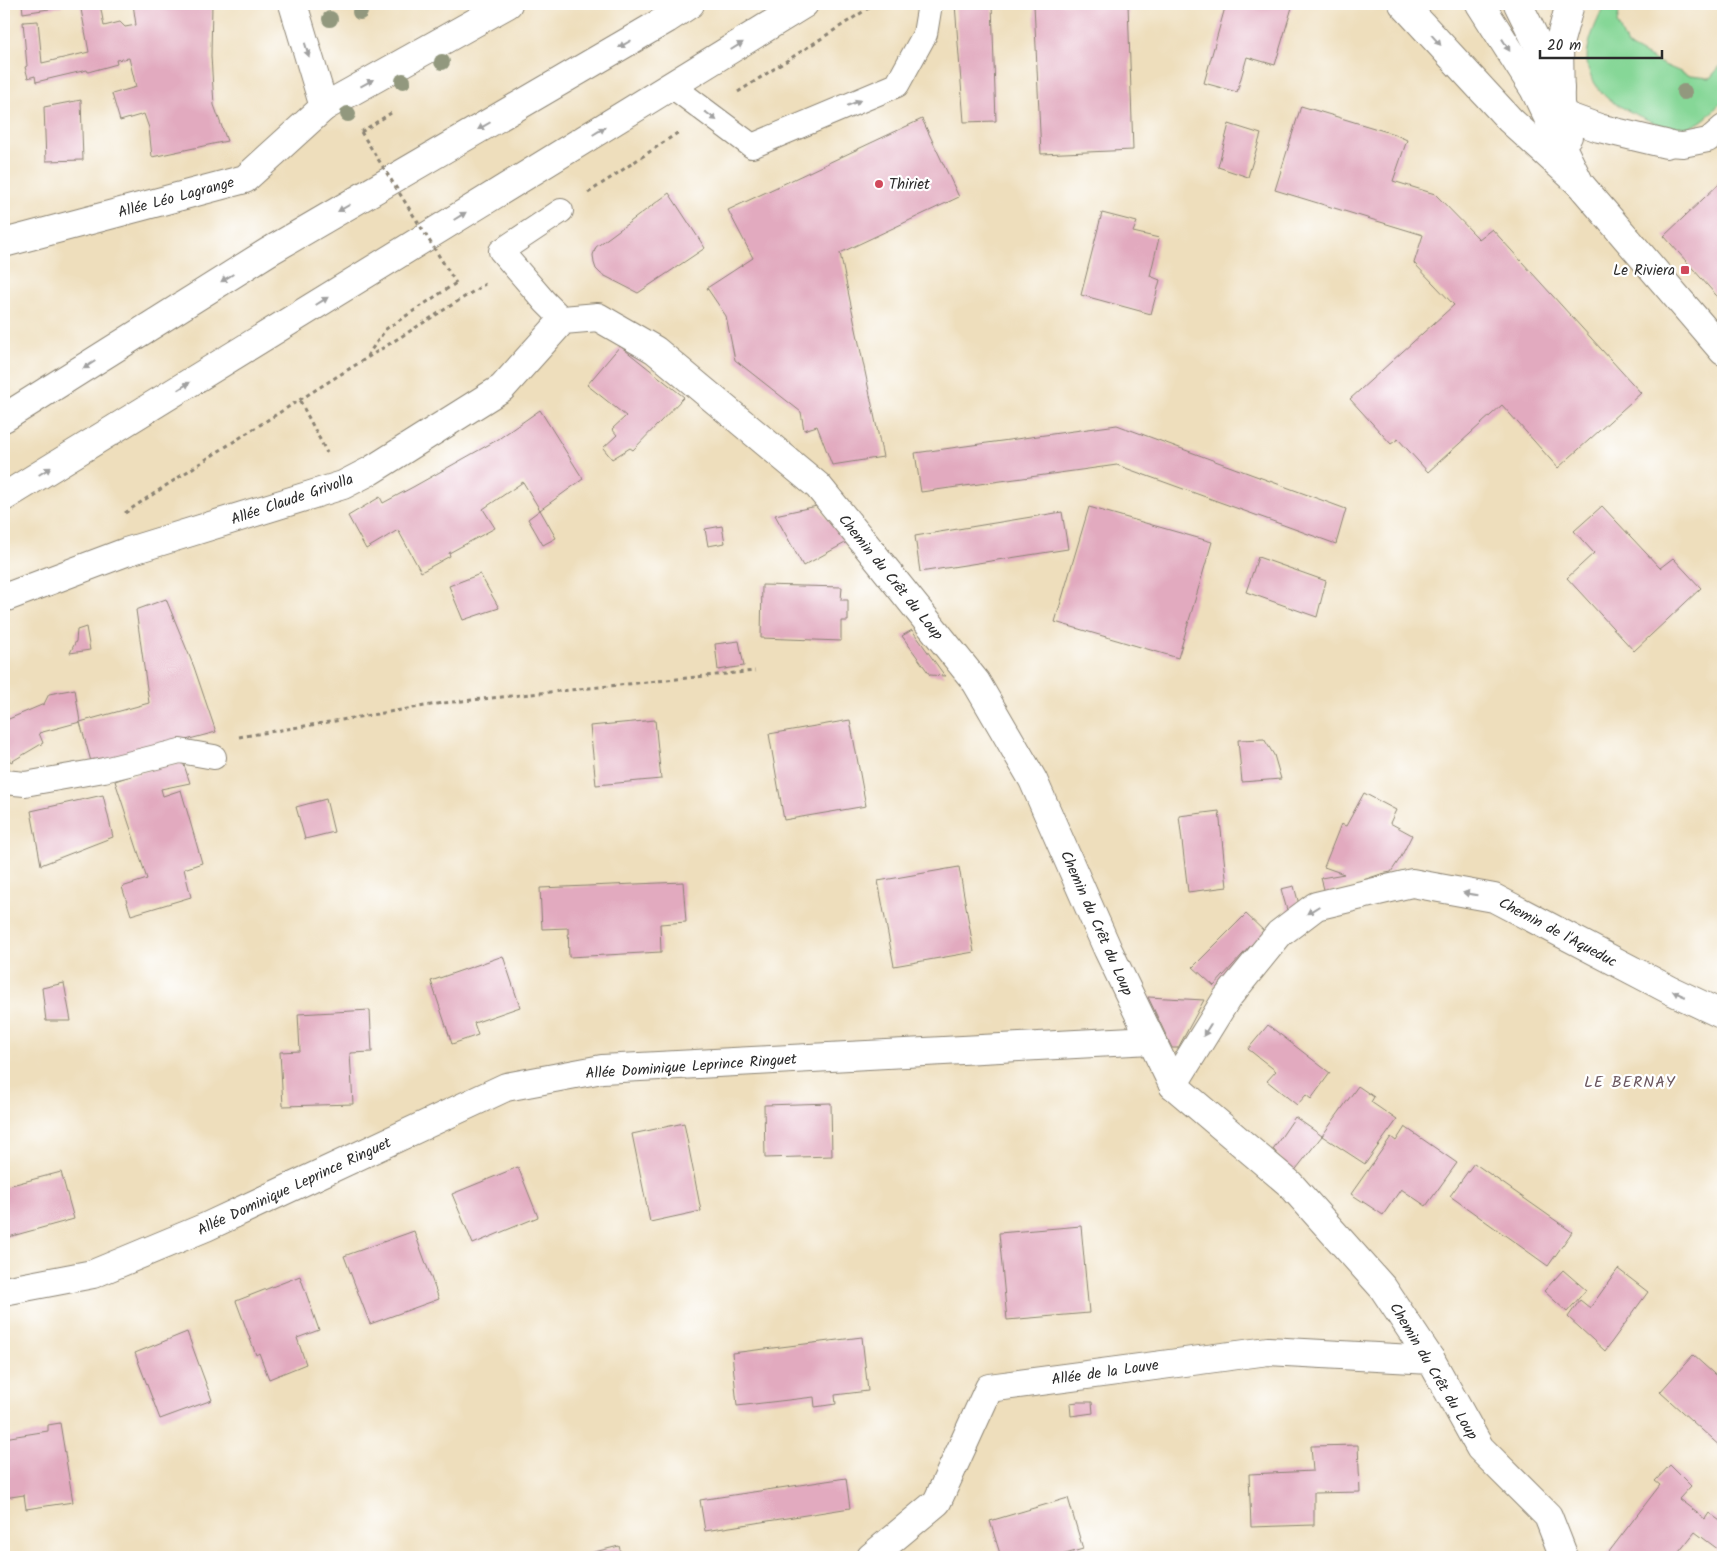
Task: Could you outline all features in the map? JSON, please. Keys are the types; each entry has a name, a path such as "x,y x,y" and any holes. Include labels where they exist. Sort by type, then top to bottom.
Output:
{"main road":[{"path":"293,4 324,107"},
{"name":"Allée Léo Lagrange","path":"4,243 245,179 324,107 508,4"},
{"path":"4,418 268,252 673,11 690,4"},
{"path":"4,497 794,10 814,4"},
{"path":"1403,4 1510,120 1580,184 1723,351"},
{"path":"1480,4 1534,89 1580,184"},
{"path":"1518,4 1535,42 1560,89"},
{"path":"1570,4 1559,44 1560,104 1580,184"},
{"path":"1563,115 1599,128 1666,144"},
{"name":"Chemin du Crêt du Loup","path":"563,320 598,316 654,350 818,486 976,682 1033,780 1108,950 1173,1085 1290,1184 1383,1288 1431,1360 1480,1448 1548,1516 1564,1557"},
{"name":"Allée Claude Grivolla","path":"4,598 126,552 343,485 370,471 502,388 563,320"},
{"name":"Chemin de l'Aqueduc","path":"1173,1085 1226,998 1279,934 1316,906 1412,883 1494,898 1670,990 1723,1015"},
{"name":"Allée Dominique Leprince Ringuet","path":"4,1291 93,1274 206,1227 506,1087 602,1069 1151,1040"},
{"name":"Allée de la Louve","path":"871,1557 937,1502 989,1388 1268,1351 1431,1360"}],"lane":[{"path":"672,86 752,146 897,85 925,34 930,4"},
{"path":"1666,144 1684,145 1708,140 1723,128"},
{"path":"561,211 500,250 563,320"},
{"path":"4,782 25,784 95,772 180,751 214,757"}],"path":[{"path":"362,132 456,283 386,329 365,358"},
{"path":"120,516 202,461 498,275 500,250"},
{"path":"300,400 343,485"},
{"path":"237,737 442,703 755,671"}],"green space":[{"path":"1605,4 1623,4 1620,7 1617,23 1627,45 1662,64 1690,76 1710,78 1723,63 1723,100 1701,121 1690,127 1676,129 1646,119 1607,98 1594,82 1587,62 1590,40"}],"building":[{"path":"22,4 62,4 62,7 23,13"},
{"path":"80,4 100,4 104,26 120,22 125,27 136,25 133,4 212,4 211,56 214,105 227,141 152,157 149,128 144,114 120,121 112,94 136,87 129,58 116,60 117,64 88,72 87,70 36,82 35,76 28,78 25,67 27,66 23,22 38,21 42,63 89,52"},
{"path":"955,4 992,4 996,121 964,122"},
{"path":"1034,4 1128,4 1133,150 1041,154"},
{"path":"1226,4 1293,4 1275,65 1247,57 1237,92 1204,83"},
{"path":"81,100 83,160 46,161 44,107"},
{"path":"1301,106 1394,134 1407,140 1393,181 1435,194 1479,239 1492,229 1641,393 1558,468 1502,405 1428,472 1398,439 1391,444 1350,399 1454,305 1414,263 1423,235 1275,190"},
{"path":"922,119 959,197 840,253 883,457 832,465 817,426 804,430 801,412 735,360 726,316 707,288 753,258 728,210"},
{"path":"1229,124 1261,134 1248,177 1218,167"},
{"path":"1723,180 1723,303 1664,236"},
{"path":"669,193 705,248 638,293 601,274 596,269 594,263 593,255 596,247"},
{"path":"1102,213 1137,222 1133,232 1159,238 1150,276 1160,280 1151,314 1081,295"},
{"path":"620,346 684,397 633,450 630,448 612,459 603,448 617,435 612,429 626,416 587,385"},
{"path":"540,410 583,479 540,510 523,482 483,509 495,528 449,553 450,556 421,572 398,530 366,549 348,516 380,497 383,503 413,487 497,440"},
{"path":"1117,425 1346,509 1336,544 1117,465 921,492 915,453"},
{"path":"817,506 847,542 803,566 775,515"},
{"path":"1602,506 1660,568 1673,558 1701,588 1634,651 1567,578 1594,553 1574,531"},
{"path":"1089,507 1212,542 1178,658 1055,622"},
{"path":"540,510 556,538 543,545 528,519"},
{"path":"1062,512 1068,549 920,572 915,536"},
{"path":"722,526 725,543 708,546 705,529"},
{"path":"1258,557 1326,581 1317,617 1246,592"},
{"path":"480,574 499,608 463,620 449,586"},
{"path":"762,585 842,587 841,600 848,600 848,621 841,621 841,641 761,638"},
{"path":"166,599 194,667 216,732 92,765 80,722 149,703 136,610"},
{"path":"86,627 90,650 70,653 76,641 77,630"},
{"path":"912,630 945,676 930,675 902,636"},
{"path":"739,641 744,666 718,670 715,644"},
{"path":"75,689 80,722 39,733 43,743 11,762 4,751 4,721 44,704 49,694"},
{"path":"655,720 661,779 596,785 590,726"},
{"path":"850,720 866,806 784,820 769,734"},
{"path":"1264,739 1274,755 1281,779 1242,782 1238,740"},
{"path":"183,762 190,783 161,789 163,796 181,790 202,863 184,869 191,897 131,915 122,887 147,879 115,781 155,768"},
{"path":"1364,793 1396,810 1390,823 1412,835 1391,872 1325,893 1321,878 1344,874 1324,867 1341,824 1346,826"},
{"path":"103,795 113,837 41,865 31,811"},
{"path":"326,799 334,832 305,839 296,807"},
{"path":"1219,811 1227,887 1188,892 1179,816"},
{"path":"959,867 974,952 894,966 878,881"},
{"path":"683,882 686,922 660,924 661,952 569,957 568,928 542,929 540,888"},
{"path":"1294,886 1300,908 1289,917 1281,889"},
{"path":"1246,914 1266,933 1252,944 1214,986 1193,967"},
{"path":"503,956 520,1007 474,1023 478,1035 452,1044 431,981"},
{"path":"64,983 71,1021 46,1021 42,988"},
{"path":"1148,997 1204,1000 1178,1048 1172,1048"},
{"path":"370,1010 372,1052 350,1053 353,1104 283,1106 280,1052 300,1051 298,1014"},
{"path":"1268,1025 1330,1073 1311,1099 1306,1095 1297,1105 1267,1081 1276,1071 1248,1049"},
{"path":"1358,1086 1374,1097 1371,1102 1397,1120 1365,1164 1322,1136"},
{"path":"831,1103 832,1156 765,1158 764,1105"},
{"path":"1295,1117 1322,1136 1293,1173 1273,1149"},
{"path":"684,1123 701,1211 650,1222 632,1134"},
{"path":"1405,1127 1457,1163 1426,1206 1401,1189 1383,1215 1351,1194 1391,1137 1396,1141"},
{"path":"1474,1163 1572,1232 1548,1266 1450,1196"},
{"path":"518,1167 538,1217 473,1244 452,1194"},
{"path":"61,1172 74,1219 5,1238 4,1187"},
{"path":"1081,1226 1089,1313 1007,1320 999,1233"},
{"path":"414,1231 439,1299 370,1324 344,1256"},
{"path":"1618,1269 1648,1292 1605,1351 1568,1317 1580,1300 1590,1308"},
{"path":"1563,1270 1586,1290 1567,1312 1544,1291"},
{"path":"300,1276 319,1330 297,1338 306,1364 269,1379 259,1353 256,1355 236,1301"},
{"path":"187,1332 212,1400 160,1419 135,1353"},
{"path":"862,1337 868,1391 835,1395 836,1404 815,1407 814,1397 737,1406 732,1353"},
{"path":"1693,1355 1723,1382 1723,1449 1660,1392"},
{"path":"1092,1402 1093,1413 1071,1416 1070,1403"},
{"path":"60,1423 73,1502 26,1509 24,1495 4,1498 4,1438 48,1431 48,1425"},
{"path":"1358,1445 1360,1492 1314,1493 1314,1525 1251,1527 1249,1474 1313,1471 1311,1446"},
{"path":"1670,1465 1691,1486 1679,1499 1705,1519 1709,1513 1723,1523 1723,1545 1719,1550 1695,1532 1675,1557 1605,1557 1660,1485 1655,1481"},
{"path":"846,1478 850,1508 705,1531 700,1500"},
{"path":"1068,1498 1083,1549 1055,1557 1044,1557 1043,1554 1032,1557 1001,1557 990,1521"},
{"path":"619,1546 622,1557 574,1557"}],"place":[{"name":"Thiriet","path":"879,184"},
{"name":"Le Riviera","path":"1685,270"}],"district":[{"name":"LE BERNAY","path":"1630,1081"}]}
